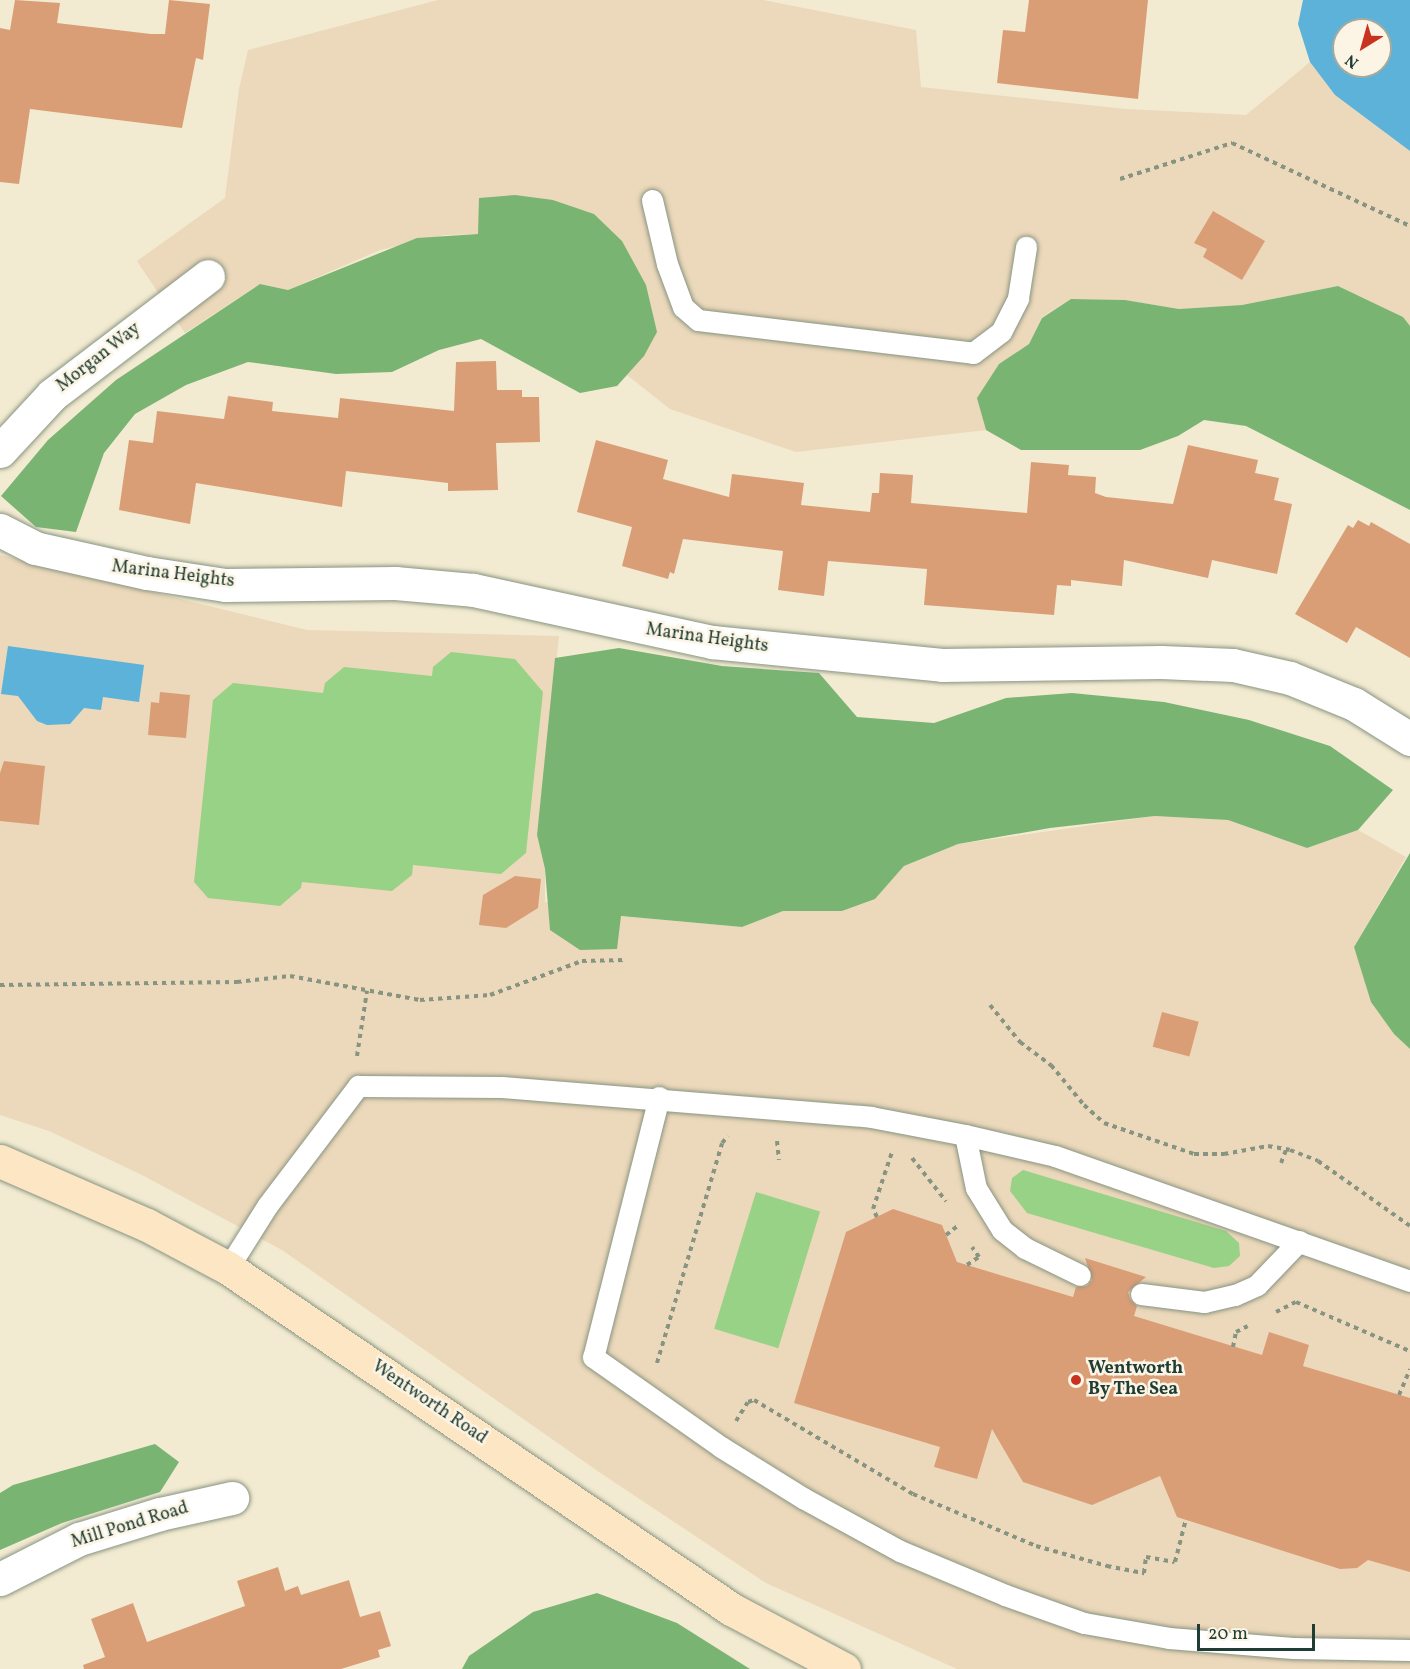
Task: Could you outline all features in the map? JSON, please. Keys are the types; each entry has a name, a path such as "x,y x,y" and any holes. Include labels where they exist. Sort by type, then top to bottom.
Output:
{"main road":[{"name":"Wentworth Road","path":"0,1161 147,1224 228,1268 731,1609 844,1669"}],"street":[{"name":"Morgan Way","path":"0,451 61,388 208,276"},
{"name":"Marina Heights","path":"0,530 34,548 147,573 225,585 384,582 473,590 712,642 942,665 1161,662 1233,665 1290,678 1353,704 1410,739"},
{"name":"Mill Pond Road","path":"0,1579 79,1539 160,1514 232,1498"}],"lane":[{"path":"652,200 667,264 683,307 698,321 973,353 1001,332 1018,298 1026,247"},
{"path":"228,1268 267,1206 358,1086 502,1087 659,1097 871,1117 965,1135 1055,1156 1410,1281"},
{"path":"659,1097 593,1357 721,1447 803,1498 900,1551 1005,1595 1084,1623 1169,1638 1293,1648 1410,1650"},
{"path":"965,1135 976,1188 1002,1230 1025,1248 1080,1275"},
{"path":"1141,1294 1204,1302 1235,1295 1257,1285 1299,1241"}],"path":[{"path":"1120,179 1232,143 1410,226"},
{"path":"0,986 237,982 290,976 420,1000 490,995 582,961 624,960"},
{"path":"356,1060 367,992"},
{"path":"990,1005 1020,1042 1051,1065 1084,1105 1104,1123 1194,1154 1224,1154 1268,1146 1286,1149 1318,1161 1410,1226"},
{"path":"655,1372 722,1143 729,1133 738,1133"},
{"path":"777,1134 779,1160"},
{"path":"877,1217 873,1209 893,1147 897,1147"},
{"path":"1281,1163 1286,1149"},
{"path":"905,1153 921,1165 948,1205"},
{"path":"953,1215 964,1233"},
{"path":"946,1235 959,1225"},
{"path":"967,1265 979,1257 969,1241"},
{"path":"1266,1317 1296,1302 1410,1351"},
{"path":"1233,1347 1236,1332 1256,1322"},
{"path":"1399,1395 1410,1369"},
{"path":"728,1422 735,1422 748,1402 754,1400 913,1494 1036,1546 1107,1566 1144,1573 1146,1557 1175,1562 1186,1519"}],"shaded area":[{"path":"438,0 763,0 916,30 921,87 1126,109 1246,115 1310,62 1335,95 1410,151 1410,326 1403,317 1338,286 1242,305 1179,309 1125,300 1071,299 1042,317 1029,344 999,364 978,398 986,430 796,452 670,409 627,375 644,356 622,241 594,214 553,200 479,234 445,235 380,250 288,290 260,284 185,333 137,261 225,198 239,89 248,50"},
{"path":"0,555 307,630 559,636 537,835 545,869 545,902 620,916 742,927 783,911 842,911 875,899 904,866 958,844 1155,816 1228,820 1307,848 1358,830 1406,857 1354,947 1394,1034 1410,1049 1410,1669 957,1669 766,1583 599,1472 282,1250 142,1175 49,1131 0,1115"}],"green space":[{"path":"515,195 553,200 594,214 622,241 646,285 657,332 644,356 617,386 580,393 481,339 439,350 392,372 336,374 248,362 186,385 135,414 104,453 76,532 36,527 1,496 48,440 116,380 260,284 288,290 417,238 478,234 479,198"},
{"path":"1338,286 1403,317 1410,326 1410,510 1246,426 1204,420 1178,436 1140,450 1021,450 986,430 977,398 999,364 1029,344 1042,318 1071,299 1125,300 1179,309 1242,305"},
{"path":"619,648 722,666 819,673 857,717 934,723 1006,698 1072,693 1164,702 1249,720 1330,746 1393,790 1358,830 1307,848 1228,820 1155,816 1050,828 958,844 904,866 875,899 842,911 783,911 742,927 621,916 617,949 580,950 550,930 545,869 537,835 555,658"},
{"path":"451,652 515,659 543,692 526,853 501,874 413,865 412,875 392,891 302,882 301,888 280,906 208,898 194,882 213,700 233,683 323,693 325,683 344,667 432,676 433,667"},
{"path":"1410,853 1410,1049 1394,1034 1371,1002 1354,947"},
{"path":"1023,1170 1226,1231 1239,1243 1240,1256 1229,1266 1214,1268 1027,1213 1010,1191 1012,1178"},
{"path":"756,1192 820,1212 778,1348 714,1329"},
{"path":"155,1444 179,1462 160,1492 62,1523 0,1550 0,1493 13,1485"},
{"path":"597,1593 677,1623 750,1669 462,1669 469,1656 533,1612"}],"water":[{"path":"1303,0 1410,0 1410,151 1335,95 1310,62 1298,24"},
{"path":"8,646 144,665 139,702 103,697 101,710 84,708 70,724 47,725 37,721 18,696 1,694"}],"building":[{"path":"15,0 60,3 57,23 151,34 165,34 169,0 210,4 203,60 196,58 182,128 30,109 19,184 0,182 0,28 10,30"},
{"path":"1029,0 1148,0 1138,99 997,83 1003,30 1025,32"},
{"path":"1213,211 1265,241 1242,280 1203,257 1207,249 1194,243"},
{"path":"496,361 497,390 522,390 522,397 539,397 540,442 496,443 498,490 448,491 448,483 346,471 342,507 196,483 190,524 119,510 129,440 153,443 157,411 224,419 228,396 273,402 272,411 338,418 340,398 454,411 456,362"},
{"path":"596,440 668,460 663,479 729,497 732,474 804,483 801,505 870,512 872,493 879,493 880,473 913,475 911,503 1027,513 1031,462 1069,465 1068,475 1096,477 1095,493 1106,497 1173,504 1188,445 1258,460 1255,473 1279,478 1274,500 1292,504 1277,574 1212,560 1208,578 1124,560 1122,586 1071,580 1071,586 1057,585 1054,615 924,605 927,569 828,561 824,596 778,590 783,551 683,539 674,574 670,572 668,579 622,566 632,527 577,512"},
{"path":"1358,520 1369,526 1371,522 1410,544 1410,658 1356,627 1347,643 1295,614 1348,525 1353,528"},
{"path":"160,692 190,695 186,738 148,735 151,702 159,703"},
{"path":"4,761 45,766 39,825 0,821 0,773"},
{"path":"515,876 541,879 538,908 506,928 479,925 483,895"},
{"path":"1162,1012 1199,1022 1189,1057 1153,1047"},
{"name":"Wentworth By The Sea","path":"893,1209 942,1225 957,1262 1073,1297 1076,1287 1087,1286 1092,1280 1085,1258 1146,1277 1128,1292 1130,1299 1137,1306 1134,1316 1262,1355 1269,1332 1309,1345 1303,1366 1410,1398 1410,1572 1368,1560 1357,1568 1340,1569 1177,1517 1160,1476 1092,1505 1023,1482 992,1429 977,1479 934,1467 940,1447 794,1403 846,1232"},
{"path":"278,1567 285,1591 298,1586 301,1595 349,1580 360,1617 380,1611 391,1646 378,1650 380,1657 341,1669 84,1669 83,1665 105,1657 91,1619 133,1603 147,1642 245,1606 237,1581"}],"place":[{"name":"Wentworth By The Sea","path":"1076,1380"}]}
